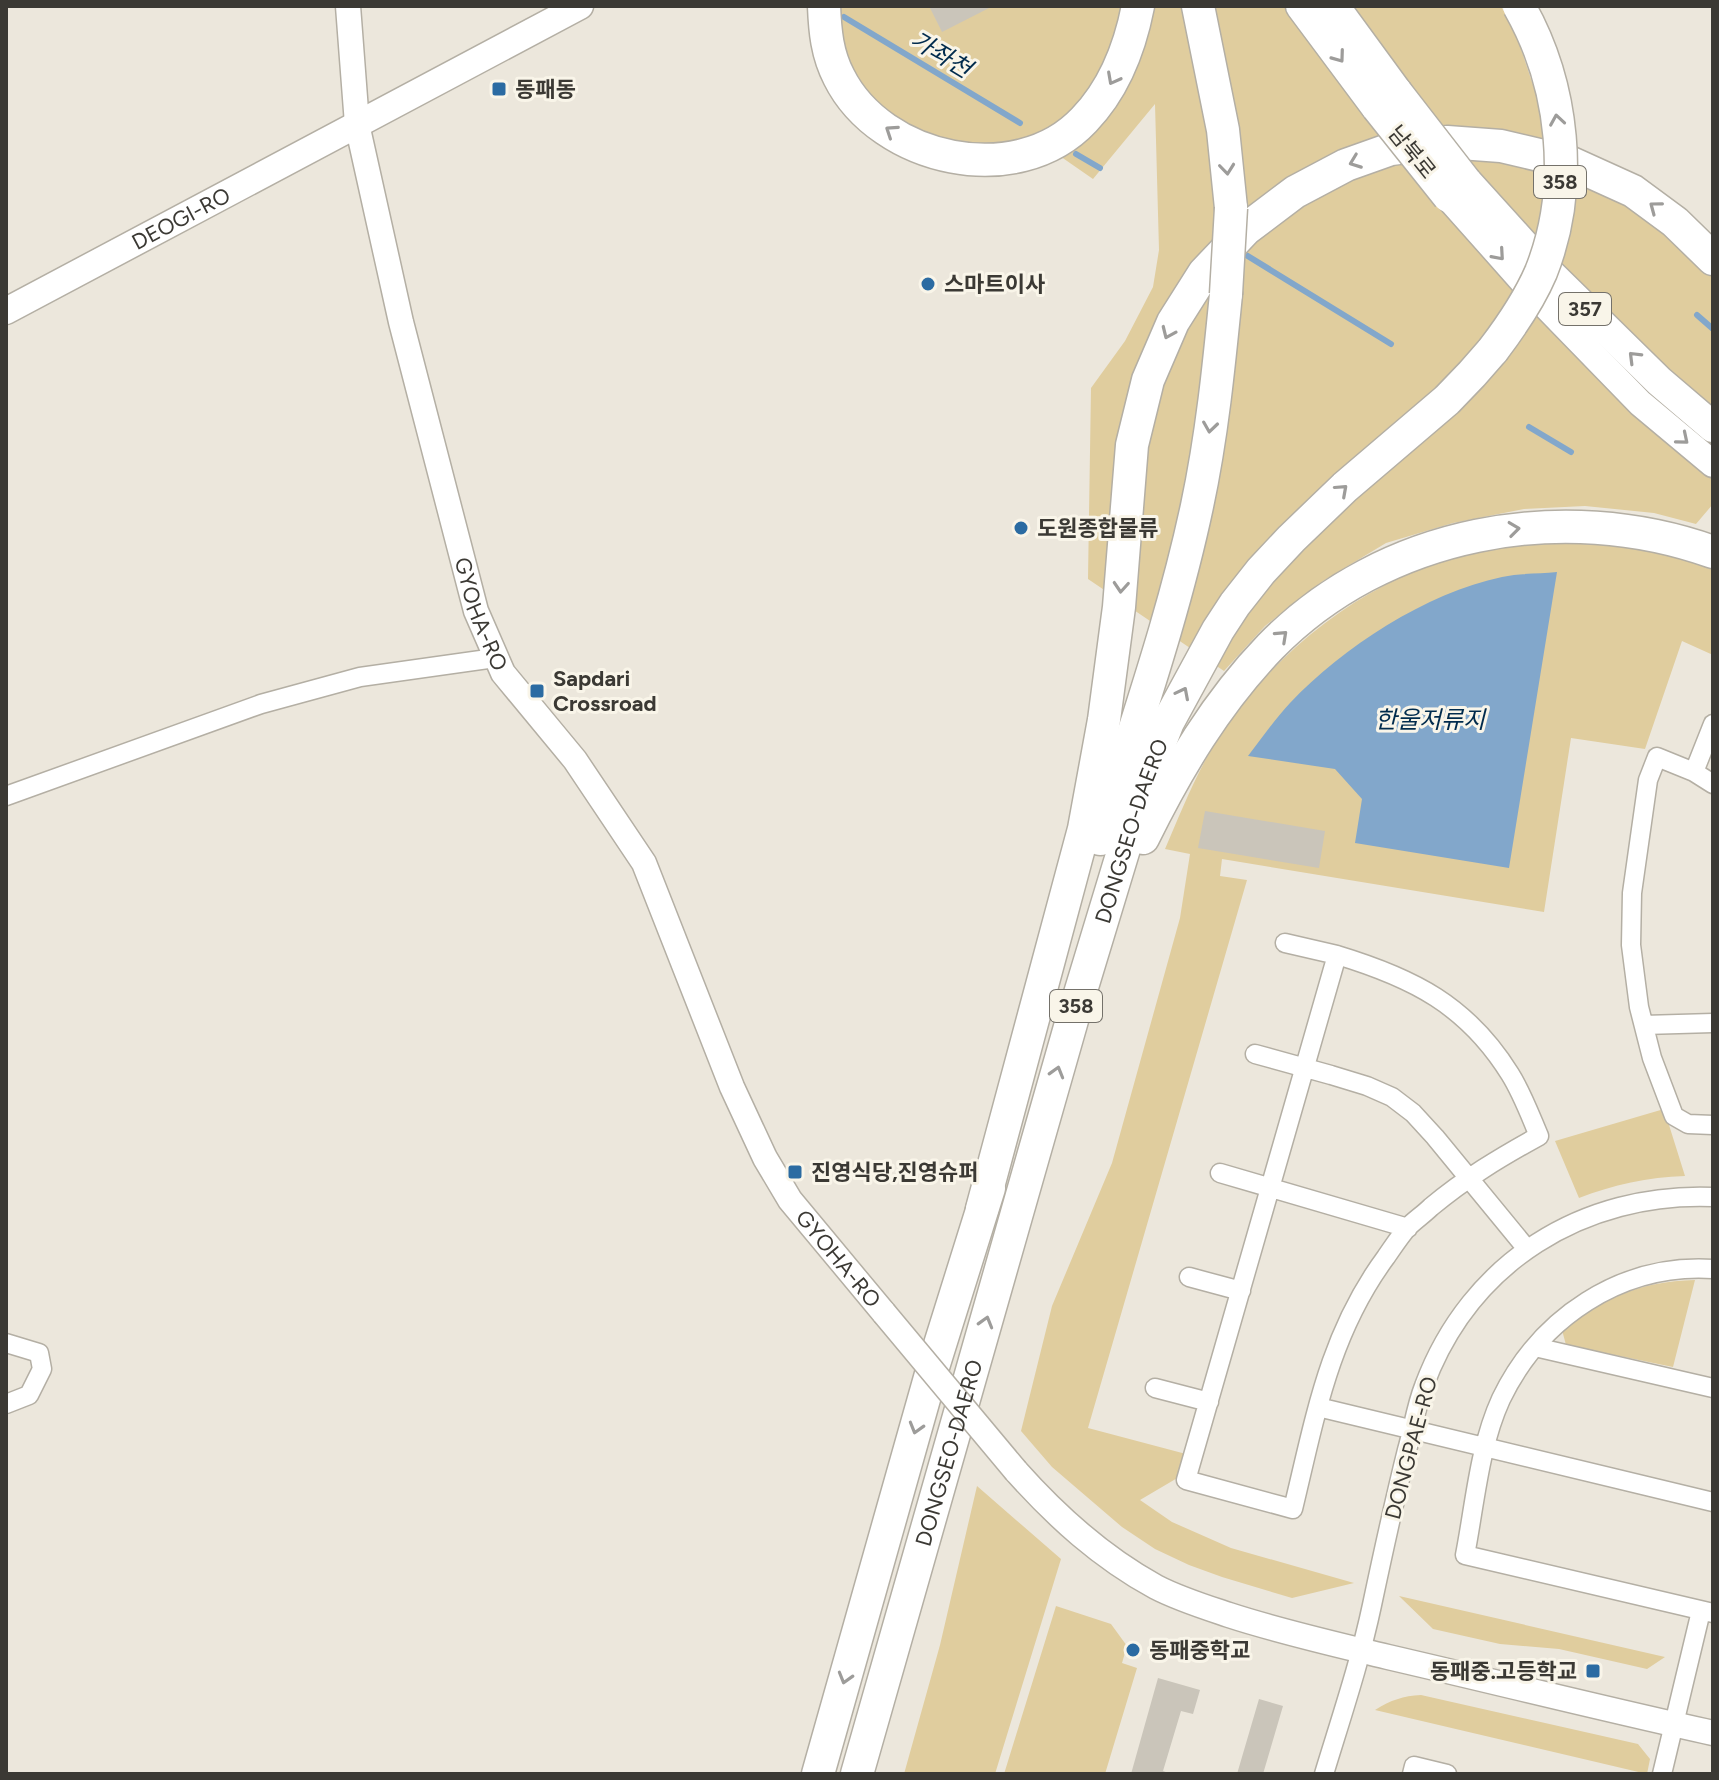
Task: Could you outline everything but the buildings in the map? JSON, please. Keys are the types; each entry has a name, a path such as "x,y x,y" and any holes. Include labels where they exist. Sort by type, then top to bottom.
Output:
{"highway":[{"path":"824,6 825,39 834,65 860,108 891,133 927,152 965,159 999,159 1030,153 1059,140 1083,121 1104,95 1120,65 1133,33 1138,6"},
{"name":"DONGSEO-DAERO","path":"818,1774 933,1367 1160,647 1198,504 1226,294 1231,208 1223,130 1198,6"},
{"name":"DONGSEO-DAERO","path":"859,1774 1072,1020 1143,786 1168,722 1218,630 1261,571 1345,487 1392,449 1472,374 1514,322 1541,271 1558,206 1560,139 1544,65 1528,21 1519,6"},
{"path":"982,1209 1084,829 1104,720 1119,607 1132,445 1148,380 1173,322 1204,273 1246,229 1295,192 1346,165 1391,149 1447,142 1501,146 1569,162 1633,191 1675,222 1713,259"},
{"path":"1072,1020 1134,858 1196,740 1263,654 1329,597 1361,577 1420,551 1488,533 1524,528 1562,525 1633,531 1713,552"}],"main road":[{"name":"DEOGI-RO","path":"6,311 580,6"},
{"name":"357","path":"1301,6 1387,100"},
{"name":"357","path":"1334,6 1387,100"},
{"name":"남북로","path":"1387,100 1457,189"},
{"name":"357","path":"1457,189 1550,274 1659,381 1713,427"},
{"name":"357","path":"1457,189 1535,295 1640,403 1713,464"}],"street":[{"name":"GYOHA-RO","path":"348,6 357,124 401,322 476,611 503,673 575,760 644,863 732,1087 765,1158 784,1190 817,1234 1016,1471 1074,1531 1118,1564 1158,1588 1200,1606 1362,1651"},
{"path":"6,796 261,704 360,677 495,658"},
{"path":"1694,772 1713,724"},
{"path":"1713,784 1694,772 1657,757 1648,780 1632,893 1631,945 1639,1007 1652,1058 1674,1116 1688,1124 1713,1125"},
{"path":"1285,943 1337,955 1365,963 1430,992 1455,1009 1476,1028 1512,1077 1539,1136 1469,1177 1408,1228 1380,1265 1338,1341 1293,1509 1186,1480 1337,955"},
{"path":"1644,1025 1713,1023"},
{"path":"1255,1054 1367,1086 1392,1097 1413,1113 1527,1249"},
{"path":"1220,1173 1408,1228"},
{"name":"DONGPAE-RO","path":"1324,1774 1362,1651 1423,1387 1463,1312 1491,1279 1527,1249 1560,1229 1608,1208 1664,1198 1713,1197"},
{"path":"1662,1774 1707,1612 1465,1555 1489,1432 1501,1400 1516,1372 1554,1325 1582,1303 1639,1278 1697,1268 1713,1269"},
{"path":"1189,1277 1241,1291"},
{"path":"6,1343 39,1353 42,1369 29,1395 6,1404"},
{"path":"1535,1347 1713,1388"},
{"path":"1155,1388 1209,1402"},
{"path":"1318,1407 1713,1502"},
{"path":"1362,1651 1713,1733"},
{"path":"1412,1774 1414,1766 1447,1774"}],"shaded area":[{"path":"834,6 1501,6 1515,31 1534,88 1617,200 1662,231 1713,277 1713,504 1696,524 1654,513 1585,506 1524,509 1453,523 1386,543 1323,581 1265,626 1224,671 1088,579 1091,388 1125,341 1153,287 1159,250 1155,104 1093,179 1031,136 1001,143 968,144 930,138 897,120 871,99 850,73"},
{"path":"1539,539 1603,539 1713,568 1713,655 1682,641 1645,749 1571,738 1544,912 1222,859 1220,876 1247,880 1088,1428 1186,1454 1179,1477 1140,1500 1172,1522 1231,1548 1354,1583 1292,1598 1189,1565 1155,1549 1122,1527 1052,1467 1021,1431 1052,1306 1112,1163 1180,918 1190,854 1165,849 1205,762 1249,696 1281,661 1316,630 1354,603 1395,580 1483,548"},
{"path":"1664,1109 1685,1176 1631,1182 1579,1198 1555,1141"},
{"path":"1695,1280 1673,1367 1566,1345 1562,1330 1609,1300 1656,1284"},
{"path":"977,1486 1061,1559 995,1774 904,1774 940,1645"},
{"path":"1399,1596 1665,1657 1647,1669 1559,1649 1500,1644 1433,1629"},
{"path":"1056,1606 1111,1624 1127,1646 1122,1663 1137,1668 1105,1774 1004,1774"},
{"path":"1421,1695 1638,1744 1650,1759 1647,1774 1375,1710 1397,1699"}],"water":[{"name":"한울저류지","path":"1557,572 1509,868 1355,843 1362,799 1335,769 1248,756 1284,709 1311,682 1387,625 1415,609 1473,585 1509,576"}],"waterway":[{"name":"가좌천","path":"844,17 1020,123"},
{"name":"가좌천","path":"1076,154 1100,168"},
{"name":"가좌천","path":"1238,250 1391,344"},
{"name":"가좌천","path":"1697,315 1713,329"},
{"name":"가좌천","path":"1529,427 1571,452"}],"place":[{"name":"동패동","path":"499,89"},
{"name":"스마트이사","path":"928,284"},
{"name":"도원종합물류","path":"1021,528"},
{"name":"Sapdari Crossroad","path":"537,691"},
{"name":"진영식당,진영슈퍼","path":"795,1172"},
{"name":"동패중학교","path":"1133,1650"},
{"name":"동패중.고등학교","path":"1593,1671"}]}
